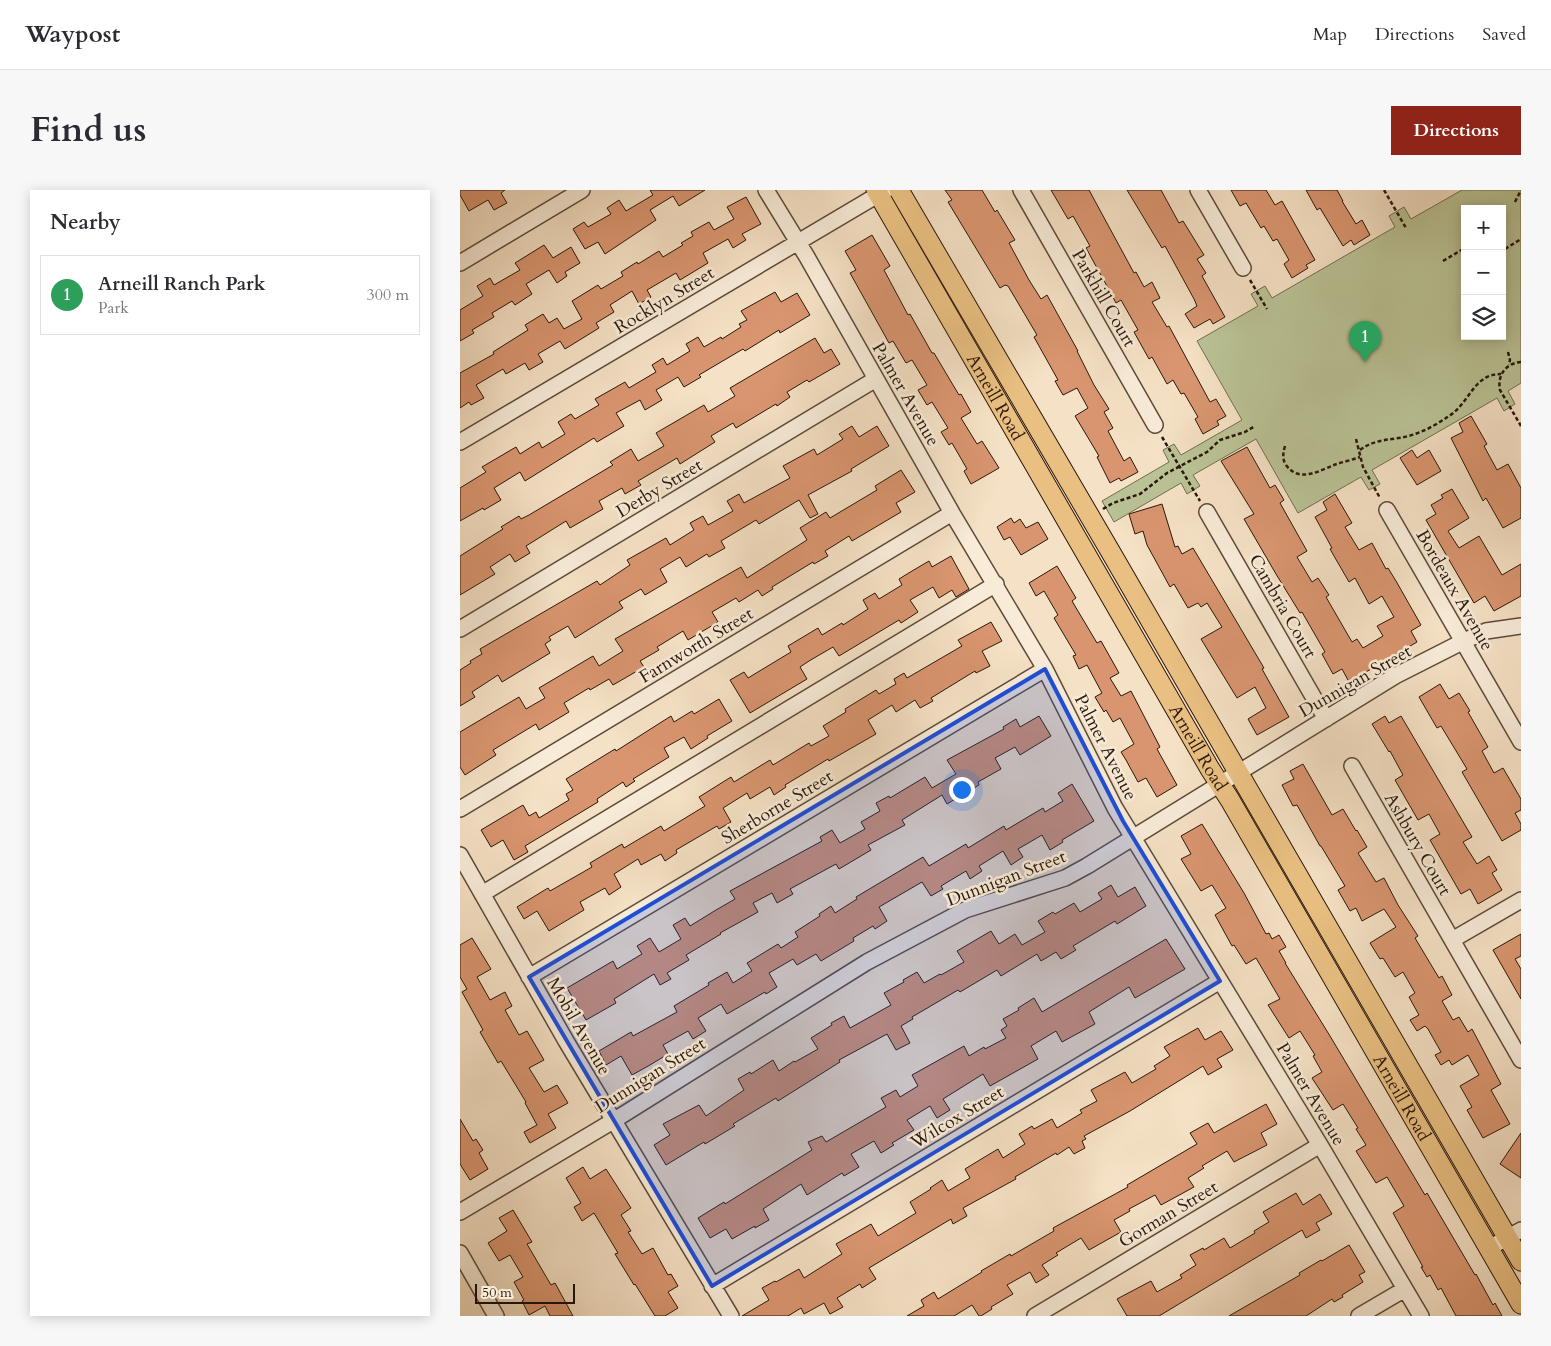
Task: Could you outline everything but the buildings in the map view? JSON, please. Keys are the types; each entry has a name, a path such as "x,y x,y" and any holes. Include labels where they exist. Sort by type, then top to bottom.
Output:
{"main road":[{"name":"Arneill Road","path":"899,190 1113,556 1237,773 1514,1234 1521,1261"},
{"name":"Arneill Road","path":"880,191 1219,784 1521,1304"}],"street":[{"path":"460,263 582,190"},
{"name":"Palmer Avenue","path":"766,190 952,513 1045,669 1115,808 1320,1145 1421,1316"},
{"name":"Parkhill Court","path":"1021,190 1155,425"},
{"path":"1198,190 1243,268"},
{"name":"Rocklyn Street","path":"460,442 798,243 880,191"},
{"name":"Derby Street","path":"460,629 876,379"},
{"name":"Bordeaux Avenue","path":"1387,510 1521,742"},
{"name":"Cambria Court","path":"1207,512 1326,719"},
{"name":"Farnworth Street","path":"460,809 952,513"},
{"path":"482,894 996,584"},
{"name":"Dunnigan Street","path":"460,1212 613,1121 867,962 965,910 1065,878 1088,866 1395,676 1486,632 1521,626"},
{"name":"Sherborne Street","path":"529,977 1045,669"},
{"name":"Ashbury Court","path":"1352,766 1521,1060"},
{"name":"Mobil Avenue","path":"460,855 613,1121 731,1316"},
{"path":"1452,940 1521,900"},
{"name":"Wilcox Street","path":"712,1286 1220,981"},
{"name":"Gorman Street","path":"1035,1316 1320,1145"},
{"path":"1489,1248 1514,1234"},
{"path":"460,1253 496,1316"},
{"path":"1359,1316 1405,1289"}],"path":[{"path":"1384,190 1406,228"},
{"path":"1515,202 1521,190"},
{"path":"1506,249 1521,238"},
{"path":"1443,261 1461,250"},
{"path":"1243,268 1267,309"},
{"path":"1508,352 1510,360 1508,366"},
{"path":"1521,362 1508,366 1501,374 1500,379 1500,390 1521,426"},
{"path":"1360,450 1377,440 1407,437 1423,431 1460,408 1472,389 1482,379 1494,374 1501,374"},
{"path":"1155,425 1207,512"},
{"path":"1103,509 1108,505 1140,494 1167,473 1207,452 1220,440 1255,426"},
{"path":"1356,439 1363,467 1387,510"},
{"path":"1285,446 1283,458 1287,467 1304,475 1360,457"}],"highlighted area":[{"path":"1045,669 1123,821 1220,981 712,1286 529,977"}],"green space":[{"path":"1462,190 1521,190 1521,383 1508,391 1515,404 1504,411 1497,398 1372,470 1380,484 1369,490 1361,477 1298,513 1256,439 1193,475 1200,486 1187,494 1181,483 1114,522 1102,501 1169,462 1163,450 1174,444 1181,455 1242,420 1197,341 1258,306 1251,294 1265,286 1272,298 1395,227 1389,216 1404,207 1411,219"}],"place":[{"name":"Arneill Ranch Park","path":"1365,362"}]}
